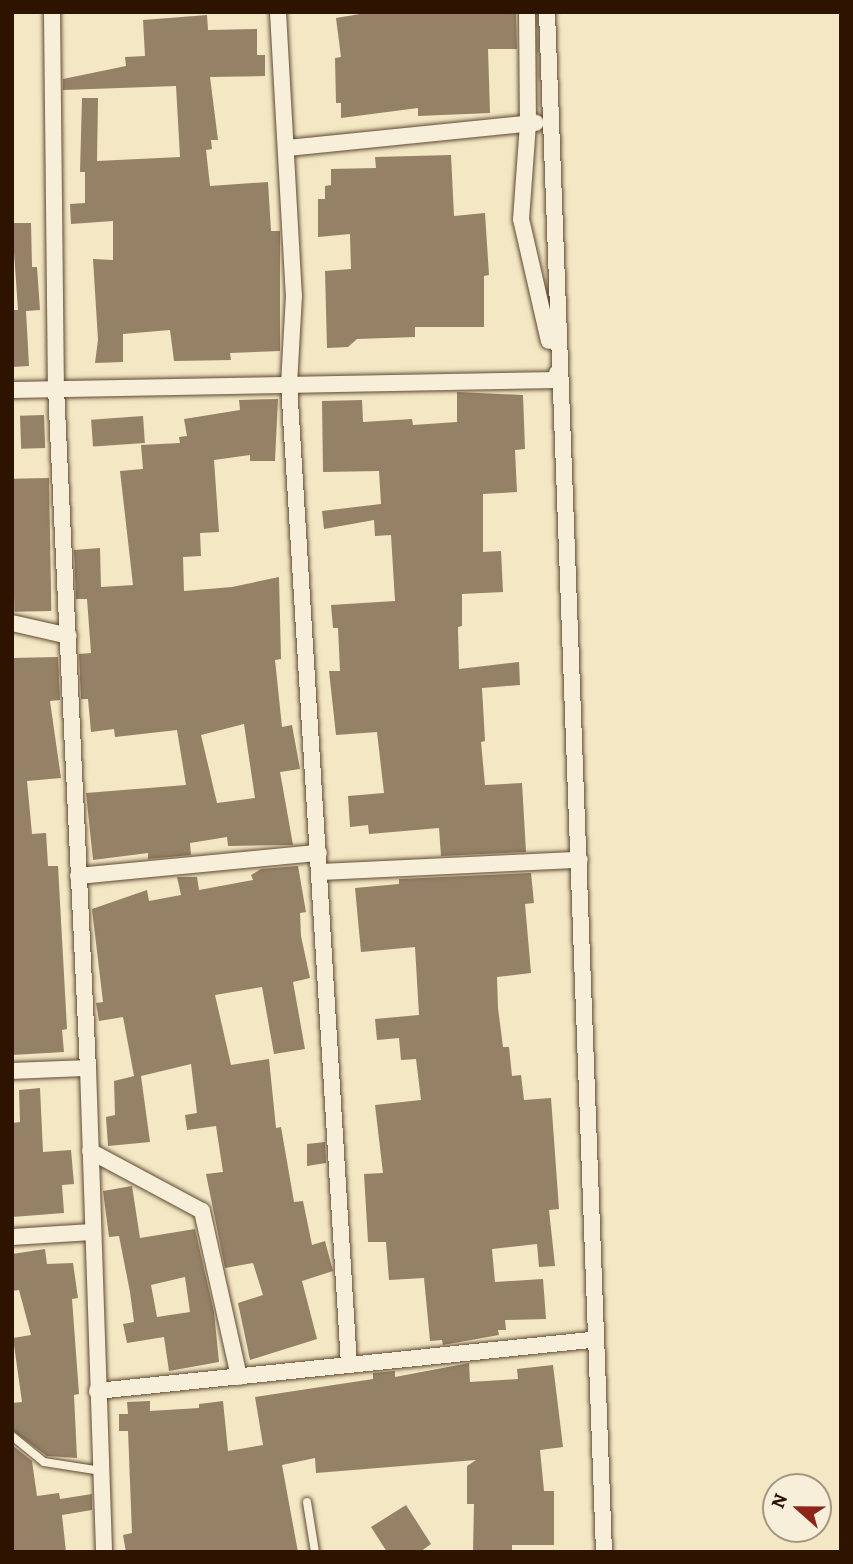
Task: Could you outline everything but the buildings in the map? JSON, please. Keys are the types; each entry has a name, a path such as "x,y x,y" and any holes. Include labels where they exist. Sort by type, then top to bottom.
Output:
{"street":[{"path":"52,12 56,388 88,1068 104,1552"},
{"path":"278,12 288,148 294,295 289,384 321,872 349,1365"},
{"path":"527,12 528,124 521,219 558,380"},
{"path":"547,12 547,122 580,860 593,1340 604,1552"},
{"path":"288,148 547,122"},
{"path":"12,390 558,380"},
{"path":"12,623 69,636"},
{"path":"78,876 319,853"},
{"path":"321,872 580,860"},
{"path":"12,1071 88,1068"},
{"path":"90,1151 202,1211 240,1377"},
{"path":"12,1237 92,1232"},
{"path":"97,1391 593,1340"}],"lane":[{"path":"12,1436 44,1461 103,1471"},
{"path":"307,1502 315,1552"}]}
